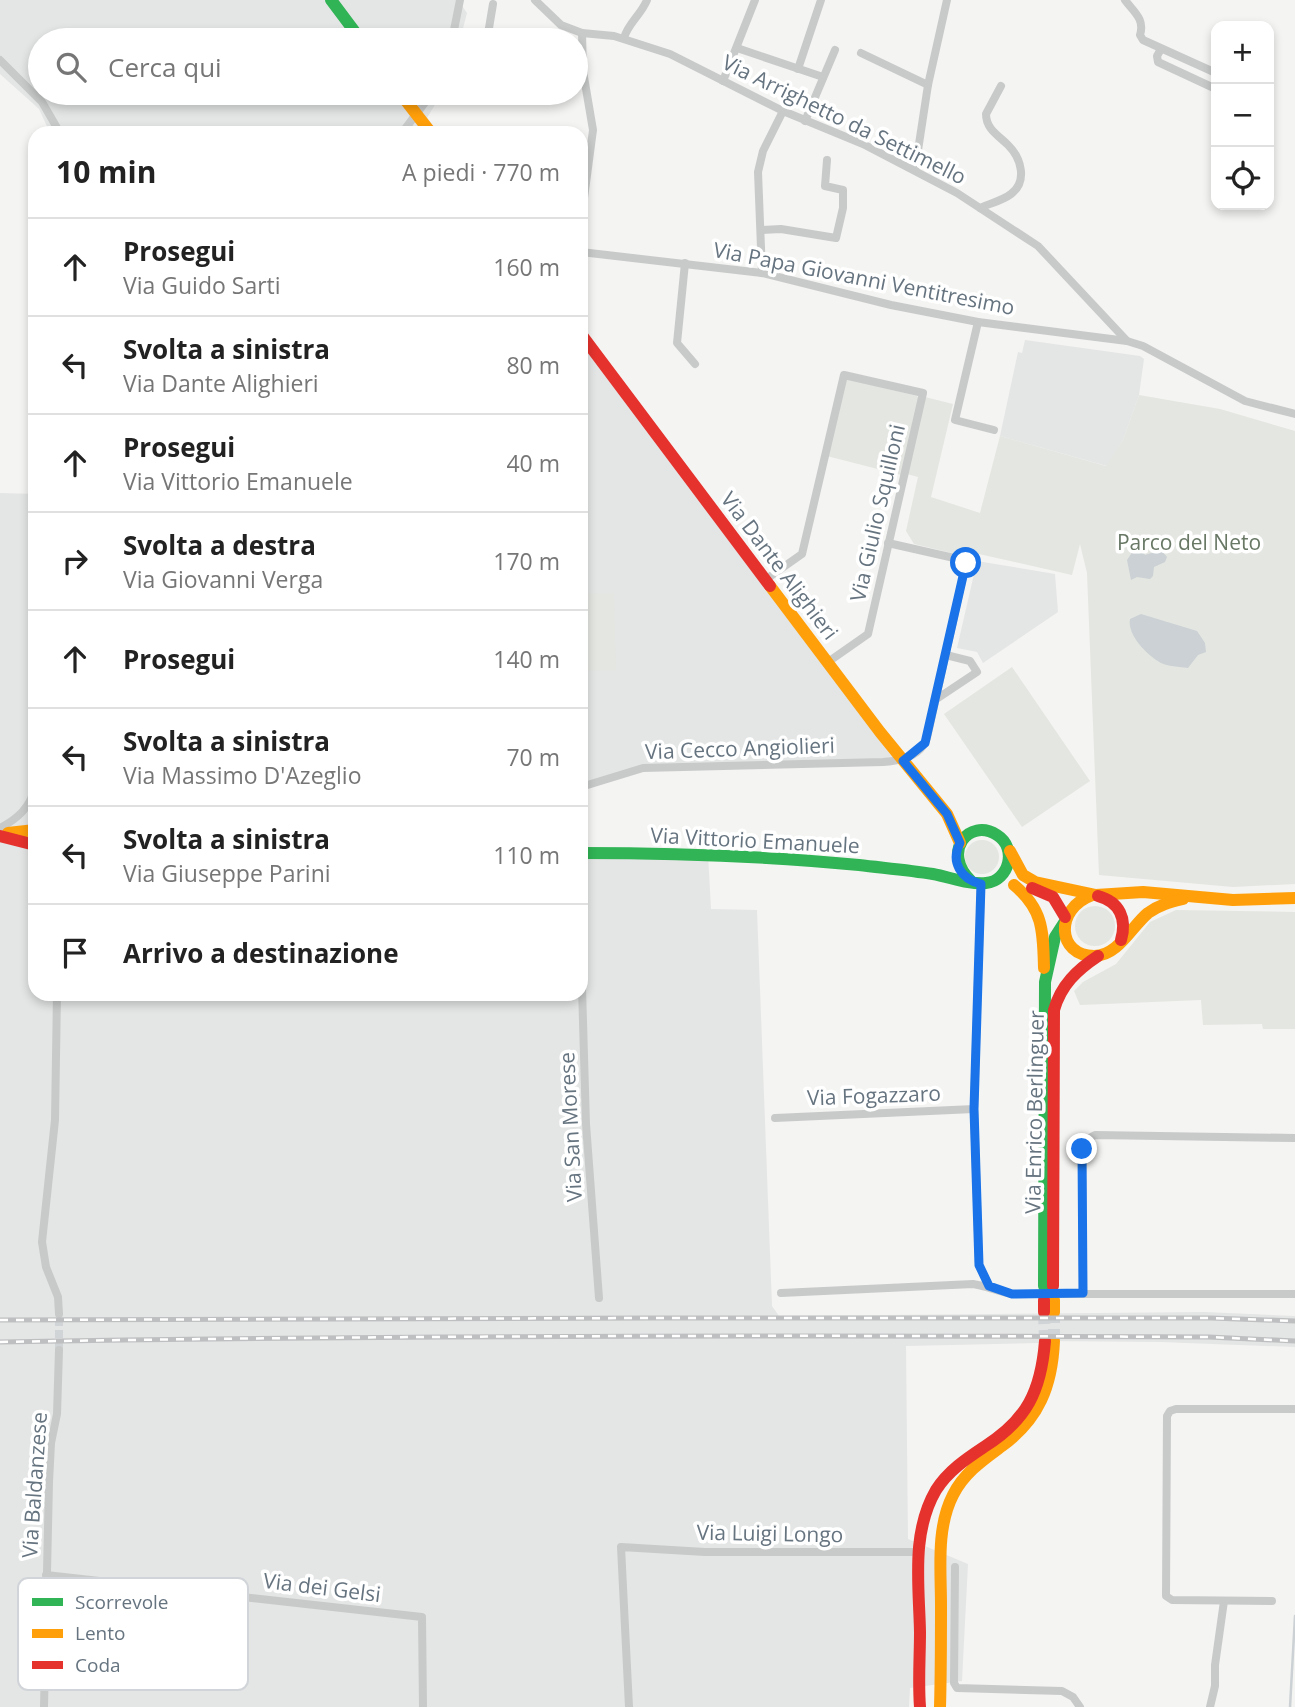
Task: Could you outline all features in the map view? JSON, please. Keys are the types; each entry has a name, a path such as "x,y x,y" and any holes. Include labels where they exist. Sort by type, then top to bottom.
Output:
{"main road":[{"path":"331,0 352,28"},
{"path":"410,105 426,126"},
{"name":"Via Dante Alighieri","path":"588,342 903,761 947,814 959,823 979,831"},
{"name":"Via Dante Alighieri","path":"947,814 958,849"},
{"path":"0,834 28,831"},
{"path":"925,873 940,868 972,833 979,831 998,835 1026,878 1111,900 1121,911 1124,926 1121,940"},
{"path":"0,834 28,843"},
{"path":"958,849 959,869 981,883 997,880 1007,868 1009,852 1006,845"},
{"name":"Via Vittorio Emanuele","path":"588,851 721,855 925,873 981,883 1014,885 1051,894 1059,901 1065,920"},
{"name":"Via Enrico Berlinguer","path":"1014,885 1030,898 1041,920 1045,982 1049,1286 1054,1010 1058,994 1069,978 1098,956"},
{"path":"1201,898 1175,901 1153,910 1111,951 1098,956 1080,953 1065,935 1065,920 1075,902 1095,895 1143,892 1201,898 1295,898"},
{"name":"Via Enrico Berlinguer","path":"1045,982 1055,937 1065,920"},
{"path":"920,1707 919,1558 925,1514 940,1483 961,1462 1010,1429 1031,1404 1043,1371 1049,1341 1051,1382 1040,1409 1018,1434 981,1460 956,1488 944,1519 940,1707"},
{"path":"919,1558 928,1553 939,1555 942,1559"}],"street":[{"path":"454,28 460,0"},
{"name":"Via Arrighetto da Settimello","path":"535,0 561,25 569,28"},
{"path":"624,38 629,23 642,11 647,0"},
{"path":"723,81 755,0"},
{"path":"798,69 821,0"},
{"path":"915,170 928,85 947,0"},
{"path":"1125,0 1142,21 1140,37 1211,71"},
{"path":"489,28 494,4"},
{"name":"Via Arrighetto da Settimello","path":"588,34 624,38 670,54 783,111 863,144 915,170 1041,248 1127,341 1143,346 1245,401 1295,414"},
{"path":"737,48 823,77"},
{"path":"1161,49 1158,62 1211,87"},
{"path":"806,121 835,50"},
{"path":"861,53 928,85"},
{"path":"0,60 28,88"},
{"path":"980,208 1009,196 1015,190 1022,174 1020,164 1010,146 993,132 986,119 1001,86"},
{"path":"44,105 56,126"},
{"path":"408,126 423,105"},
{"path":"588,105 593,130 588,168"},
{"path":"762,273 758,172 763,151 783,111"},
{"path":"761,230 781,229 836,238 843,208 843,190 825,186 827,160"},
{"name":"Via Papa Giovanni Ventitresimo","path":"588,254 762,273 891,305 978,322 1127,341"},
{"path":"685,263 677,343 695,364"},
{"path":"978,322 955,420 995,430"},
{"name":"Via Giulio Squilloni","path":"765,580 802,554 844,375 923,393 868,634 828,662"},
{"path":"888,543 966,563 925,743 903,761"},
{"path":"935,700 977,672 970,661 946,655"},
{"name":"Via Cecco Angiolieri","path":"588,785 643,768 903,761"},
{"path":"0,828 28,806"},
{"path":"981,883 974,1109 979,1265 989,1286"},
{"path":"57,1001 55,1120 42,1242 46,1267 58,1297 59,1314"},
{"name":"Via San Morese","path":"582,1001 586,1124 599,1298"},
{"name":"Via Fogazzaro","path":"775,1118 974,1109"},
{"path":"1083,1293 1082,1149 1086,1140 1095,1135 1295,1138"},
{"path":"781,1293 973,1284 989,1286 1005,1293 1029,1294 1295,1294"},
{"name":"Via Baldanzese","path":"46,1578 51,1443 57,1414 59,1350"},
{"path":"1272,1601 1172,1600 1166,1596 1168,1413 1176,1409 1294,1409"},
{"name":"Via Luigi Longo","path":"629,1707 621,1547 919,1558"},
{"path":"955,1567 953,1643 954,1683 957,1688 1062,1691 1073,1697 1080,1707"},
{"name":"Via dei Gelsi","path":"46,1575 73,1578"},
{"name":"Via dei Gelsi","path":"248,1598 422,1617 423,1707"},
{"path":"1210,1707 1215,1686 1215,1665 1224,1601"}],"shaded area":[{"path":"0,0 458,0 467,13 463,28 28,28 28,99 0,74"},
{"path":"35,105 435,105 427,118 433,126 47,126"},
{"path":"1025,340 1140,356 1144,359 1139,395 1123,440 1107,466 1000,436 1018,352 1022,353"},
{"path":"588,349 903,761 643,768 588,785"},
{"path":"0,493 28,494 28,1001 588,1001 588,848 708,854 711,909 757,910 772,1306 779,1316 1205,1312 1295,1316 1295,1347 1045,1341 906,1346 908,1539 968,1564 962,1681 910,1688 909,1707 0,1707"},
{"path":"1141,548 1145,555 1161,550 1167,557 1165,562 1154,567 1150,579 1137,577 1131,580 1127,560 1133,551"},
{"path":"977,561 1055,574 1058,612 983,663 977,652 957,648"},
{"path":"1141,614 1197,631 1205,643 1206,652 1198,655 1188,668 1161,663 1144,650 1132,632 1130,619"}],"green space":[{"path":"848,379 919,398 901,475 827,456 845,381"},
{"name":"Parco del Neto","path":"1139,395 1220,409 1295,431 1295,884 1233,887 1099,875 1087,573 1080,544 1072,575 979,554 977,559 914,544 906,531 918,477 907,474 925,397 953,404 931,497 980,513 1000,436 1106,466 1123,440"},
{"path":"614,593 616,670 588,671 588,594"},
{"path":"1012,667 1090,781 1022,827 944,714"},
{"path":"982,840 994,845 999,857 994,869 982,874 970,869 965,857 970,845"},
{"path":"1095,906 1103,907 1109,912 1114,918 1114,934 1109,940 1103,945 1095,946 1087,945 1081,940 1076,934 1075,926 1076,918 1081,912 1087,907"},
{"path":"1176,910 1295,912 1295,1029 1263,1029 1262,1024 1203,1025 1201,1000 1080,1005 1074,991 1083,982 1116,964 1150,922"}],"waterway":[{"path":"1290,1707 1295,1616"}],"tunnel":[{"path":"1044,1312 1045,1341"},
{"path":"1054,1312 1054,1341"},
{"path":"59,1314 59,1350"}],"railway":[{"path":"0,1320 1211,1318 1295,1321"},
{"path":"0,1342 756,1336 1209,1337 1295,1341"}],"traffic: fast":[{"path":"331,0 352,28"},
{"path":"588,853 824,862 915,871 966,882 986,883 1000,876 1008,863 1007,848 997,835 977,831 962,840 958,859 962,870 971,881"},
{"path":"1044,1286 1045,982 1055,937 1064,923"}],"traffic: slow":[{"path":"409,105 426,126"},
{"path":"770,586 880,732 947,814 960,843"},
{"path":"8,833 28,831"},
{"path":"1010,851 1023,875 1035,882 1096,895 1143,892 1233,900 1295,898"},
{"path":"1014,885 1031,903 1040,922 1044,968"},
{"path":"1092,895 1071,910 1065,931 1073,948 1082,954 1094,956 1103,955 1117,946 1152,910 1183,899"},
{"path":"1054,1300 1054,1312"},
{"path":"940,1707 941,1549 948,1508 957,1487 968,1474 1015,1436 1034,1413 1050,1373 1054,1341"}],"traffic: jam":[{"path":"588,343 770,586"},
{"path":"0,836 28,843"},
{"path":"1032,888 1053,897 1065,917"},
{"path":"1098,896 1112,902 1120,912 1123,925 1121,940"},
{"path":"1053,1286 1054,1010 1071,979 1098,956"},
{"path":"1044,1300 1044,1312"},
{"path":"920,1707 918,1559 928,1506 936,1490 952,1471 999,1437 1021,1415 1040,1375 1045,1341"}],"route":[{"path":"966,563 925,743 903,761 953,825 960,843 956,855 959,869 971,881 981,884 974,1109 979,1265 984,1279 995,1290 1012,1294 1083,1293 1082,1149"}]}
